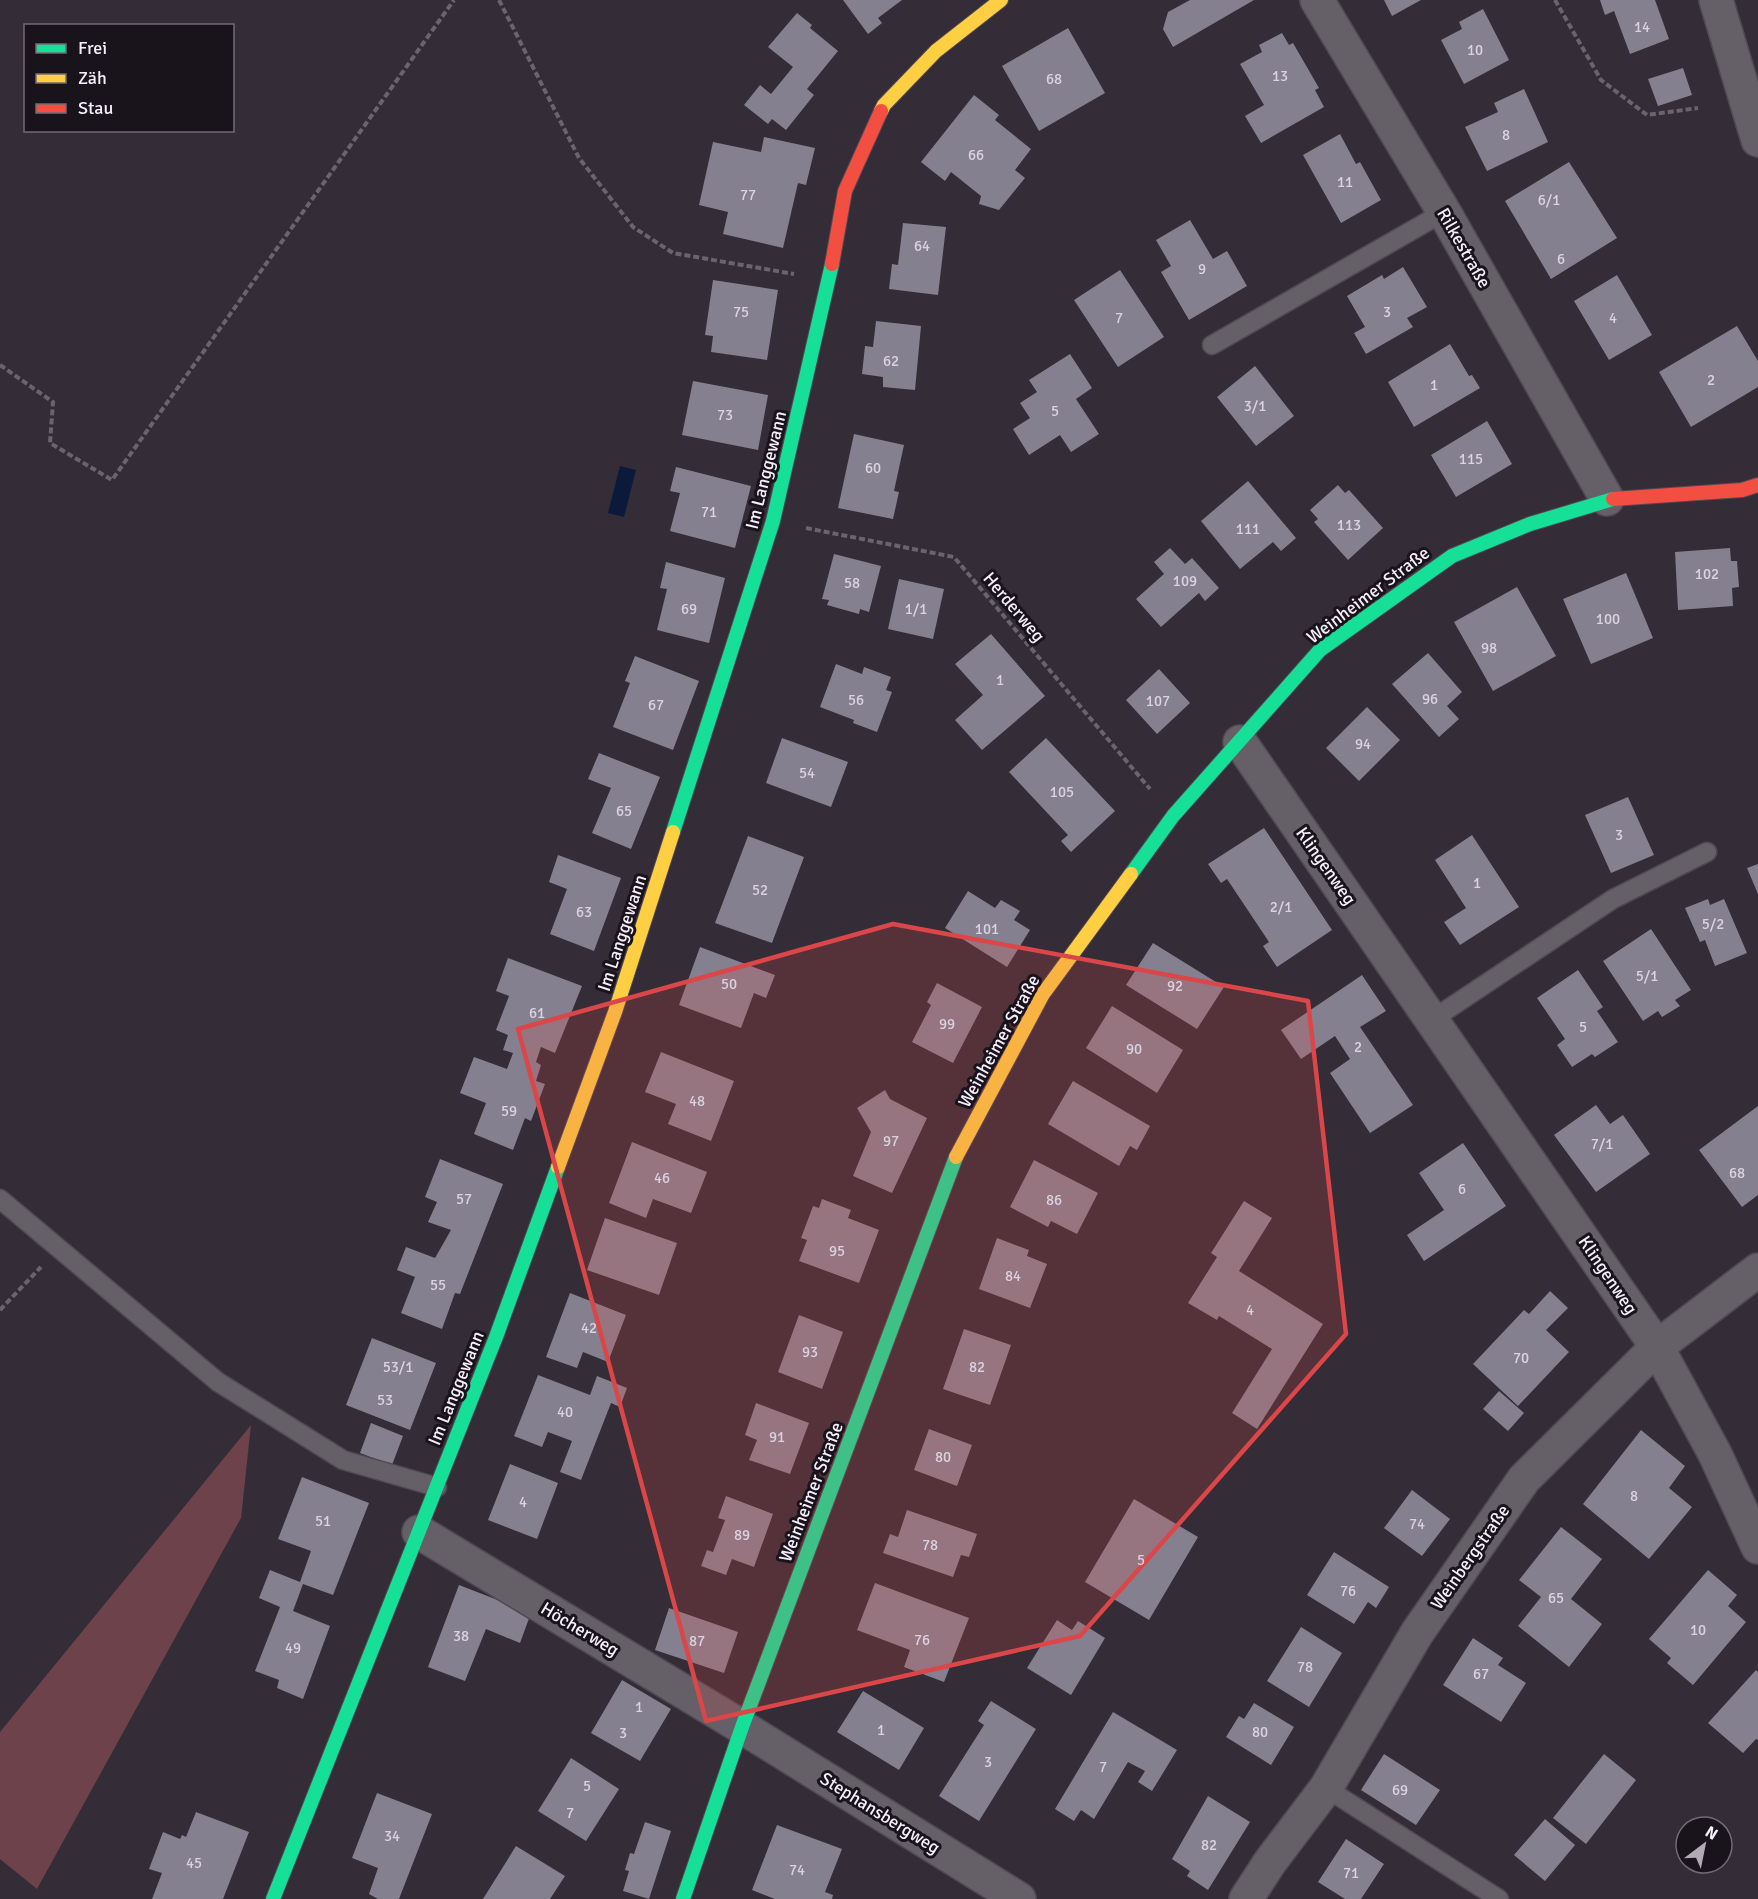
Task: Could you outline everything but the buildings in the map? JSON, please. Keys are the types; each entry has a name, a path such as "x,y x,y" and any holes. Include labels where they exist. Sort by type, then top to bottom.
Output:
{"street":[{"name":"Im Langgewann","path":"273,1899 496,1336 615,1012 773,521 831,272 845,191 884,105 936,51 1001,0"},
{"name":"Rilkestraße","path":"1317,0 1444,212 1607,499"},
{"path":"1716,0 1750,79 1758,140"},
{"name":"Weinheimer Straße","path":"682,1899 742,1727 958,1153 1043,994 1173,816 1320,650 1452,556 1530,524 1607,499 1742,490 1758,485"},
{"name":"Klingenweg","path":"1240,742 1657,1347 1715,1454 1758,1547"},
{"name":"Weinbergstraße","path":"1246,1899 1270,1862 1326,1788 1417,1634 1524,1479 1657,1347 1758,1270"},
{"name":"Höcherweg","path":"419,1532 742,1727"},
{"name":"Stephansbergweg","path":"742,1727 1019,1899"}],"lane":[{"path":"1212,345 1444,212"},
{"path":"1433,1019 1613,899 1707,852"},
{"path":"0,1198 228,1388 343,1460 437,1487"},
{"path":"1326,1788 1499,1899"}],"path":[{"path":"0,365 53,402 50,443 112,480 454,0"},
{"path":"499,0 579,158 633,227 673,253 800,275 831,272"},
{"path":"1555,0 1601,80 1647,115 1698,108"},
{"name":"Herderweg","path":"773,521 954,557 1173,816"},
{"path":"0,1310 59,1248"}],"highlighted area":[{"path":"893,924 1308,1001 1346,1334 1080,1636 706,1721 518,1029"}],"shaded area":[{"path":"251,1425 241,1518 37,1889 0,1859 0,1732"}],"water":[{"path":"620,466 636,470 624,517 608,513"}],"traffic: fast":[{"path":"673,832 773,521 832,264"},
{"path":"1131,874 1173,816 1320,650 1452,556 1530,524 1613,499"},
{"path":"683,1899 742,1727 956,1157"},
{"path":"273,1899 496,1337 558,1167"}],"traffic: slow":[{"path":"881,111 884,105 936,51 1001,0"},
{"path":"558,1167 615,1012 673,832"},
{"path":"956,1157 1043,994 1131,874"}],"traffic: jam":[{"path":"832,264 845,191 881,111"},
{"path":"1613,499 1742,490 1758,485"}]}
